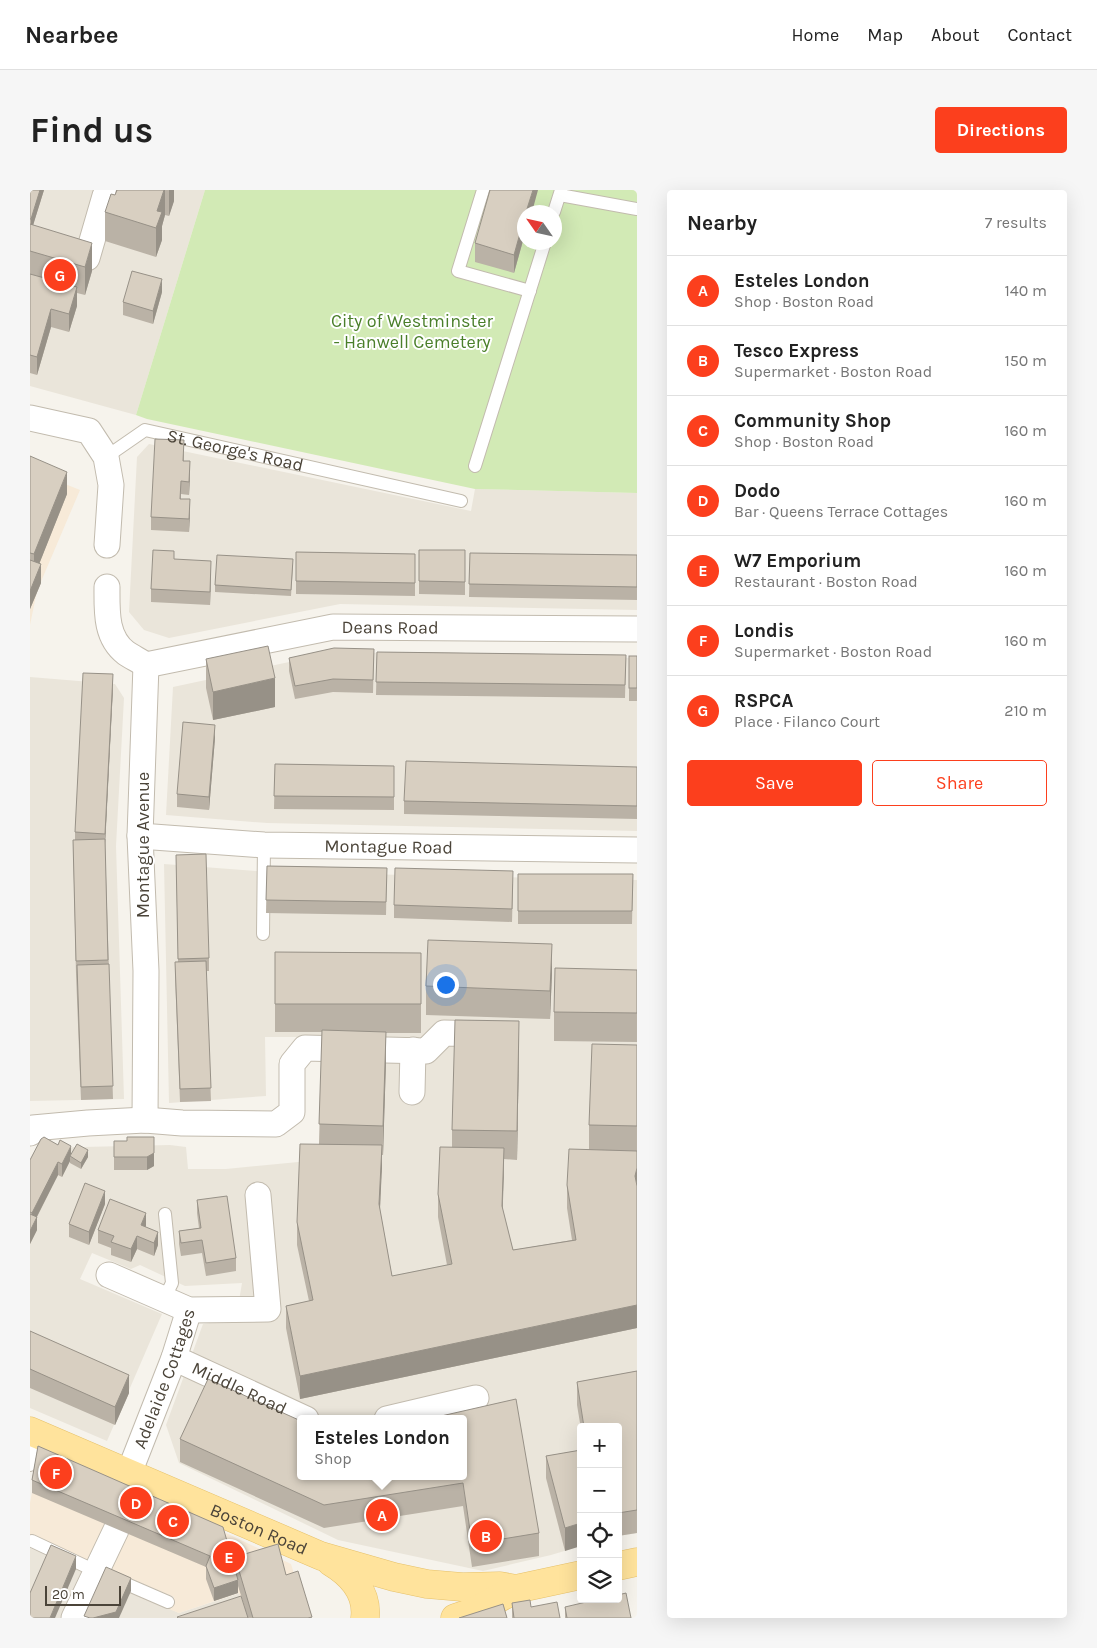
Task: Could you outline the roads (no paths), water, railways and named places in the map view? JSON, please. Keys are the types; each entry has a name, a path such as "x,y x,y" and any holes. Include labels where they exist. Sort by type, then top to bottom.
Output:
{"main road":[{"name":"Boston Road","path":"33,1432 132,1483 321,1556 394,1577 427,1584 462,1587 500,1586 516,1589"},
{"name":"Boston Road","path":"321,1556 338,1566 356,1584 365,1604 365,1618"},
{"name":"Boston Road","path":"455,1618 473,1612 516,1589 577,1576"}],"street":[{"path":"30,240 87,258 105,196"},
{"path":"30,418 89,431 106,457 111,485 107,545"},
{"path":"106,587 107,619 113,638 124,652 146,665"},
{"name":"Deans Road","path":"146,665 334,627 637,629"},
{"name":"Montague Avenue","path":"145,1120 146,971 140,836 146,665"},
{"name":"Montague Road","path":"140,836 264,845 637,850"},
{"path":"30,1133 33,1128 88,1122 145,1120 276,1124 292,1112 292,1064 305,1048 426,1051 444,1034 484,1034"},
{"path":"412,1092 413,1050"},
{"path":"189,1310 268,1309 258,1195"},
{"name":"Adelaide Cottages","path":"109,1275 189,1310 132,1483"},
{"name":"Middle Road","path":"174,1358 297,1415"},
{"path":"405,1415 476,1398"},
{"path":"74,1618 116,1530"}],"lane":[{"path":"483,190 458,271 530,291"},
{"path":"556,205 561,192 637,209"},
{"path":"475,466 543,250"},
{"name":"St. George's Road","path":"106,457 145,430 461,501"},
{"path":"263,934 264,845"},
{"path":"164,1299 172,1283 165,1214"},
{"path":"30,1464 33,1432"},
{"path":"32,1541 168,1602"}],"place":[{"name":"RSPCA","path":"60,275"},
{"name":"Londis","path":"56,1473"},
{"name":"Dodo","path":"136,1503"},
{"name":"Esteles London","path":"382,1515"},
{"name":"Community Shop","path":"173,1521"},
{"name":"Tesco Express","path":"486,1536"},
{"name":"W7 Emporium","path":"229,1557"}],"park label":[{"name":"City of Westminster - Hanwell Cemetery","path":"412,331"}]}
